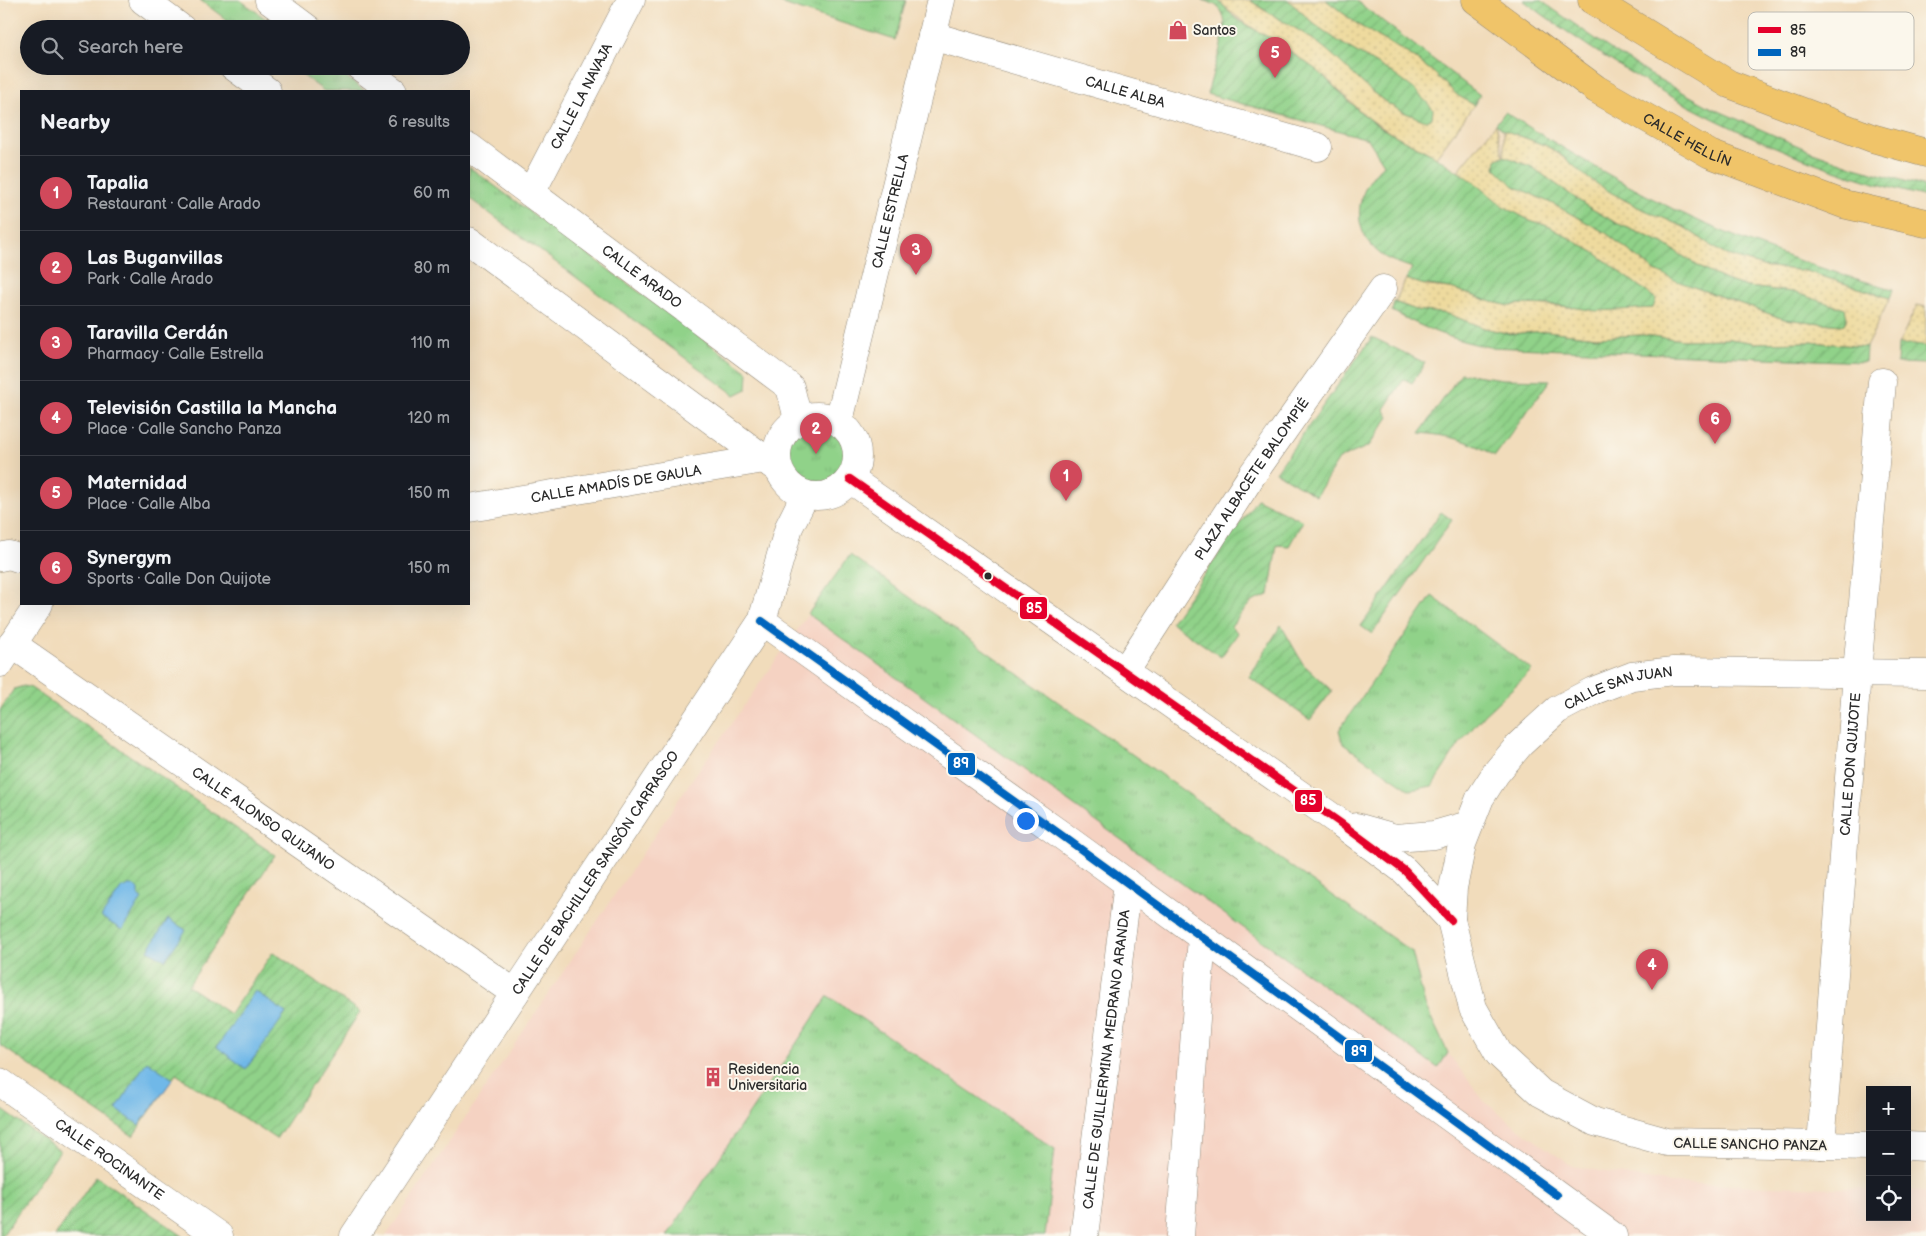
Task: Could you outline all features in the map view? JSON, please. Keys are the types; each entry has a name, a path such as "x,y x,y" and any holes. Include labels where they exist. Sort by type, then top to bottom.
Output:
{"main road":[{"name":"CALLE HELLÍN","path":"1476,0 1596,89 1710,154 1843,204 1926,223"},
{"path":"1592,0 1729,84 1872,138 1926,153"}],"street":[{"path":"143,0 170,20"},
{"name":"CALLE LA NAVAJA","path":"531,193 631,0"},
{"name":"CALLE ESTRELLA","path":"839,421 941,0"},
{"path":"271,1 296,20"},
{"name":"CALLE ALBA","path":"932,36 1318,147"},
{"path":"245,75 265,90"},
{"path":"371,75 392,90"},
{"name":"CALLE ARADO","path":"470,148 790,386 798,419"},
{"path":"470,242 771,464 791,488 804,495 820,496 832,494 850,479 858,456 856,442 850,431 839,421 810,415 798,419 779,439 771,464"},
{"name":"PLAZA ALBACETE BALOMPIÉ","path":"1125,671 1252,475 1383,289"},
{"name":"CALLE DON QUIJOTE","path":"1821,1145 1882,382"},
{"name":"CALLE AMADÍS DE GAULA","path":"470,508 771,464"},
{"path":"850,479 1405,870 1451,920"},
{"name":"CALLE DE BACHILLER SANSÓN CARRASCO","path":"354,1236 762,621 789,527 804,495"},
{"path":"0,557 10,555 20,559"},
{"path":"6,654 38,605"},
{"path":"762,621 1128,883 1613,1236"},
{"name":"CALLE ALONSO QUIJANO","path":"6,654 516,993"},
{"name":"CALLE SAN JUAN","path":"1451,920 1453,888 1462,844 1480,798 1496,773 1520,744 1557,710 1593,691 1632,676 1674,671 1719,670 1926,674"},
{"path":"1339,822 1395,838 1434,835 1469,826"},
{"name":"CALLE DE GUILLERMINA MEDRANO ARANDA","path":"1084,1236 1128,883"},
{"name":"CALLE SANCHO PANZA","path":"1451,920 1473,1008 1499,1054 1541,1093 1595,1122 1667,1142 1866,1146"},
{"path":"1180,1236 1202,937"},
{"name":"CALLE ROCINANTE","path":"0,1082 219,1236"},
{"path":"1911,1146 1926,1147"}],"shaded area":[{"path":"850,555 1412,952 1425,1005 1448,1053 1484,1101 1526,1134 1572,1166 1671,1183 1866,1189 1866,1221 1911,1221 1911,1190 1926,1191 1926,1236 386,1236 693,778"}],"green space":[{"path":"200,0 240,0 268,20 227,20"},
{"path":"782,0 906,0 895,40 780,3"},
{"path":"1202,0 1218,0 1234,17 1272,39 1318,71 1359,111 1381,128 1436,157 1478,185 1503,206 1527,219 1550,227 1595,253 1656,299 1653,308 1597,311 1557,305 1516,304 1511,306 1492,302 1451,288 1421,284 1406,279 1412,268 1383,256 1364,235 1360,223 1362,198 1374,174 1384,164 1368,139 1207,94 1221,44 1224,20 1219,8 1212,3"},
{"path":"1250,0 1288,0 1314,24 1414,89 1433,109 1432,118 1426,121 1387,103 1318,43"},
{"path":"1326,0 1355,0 1480,95 1474,105 1457,95 1433,72 1412,56 1360,26"},
{"path":"1523,0 1540,0 1651,75 1712,108 1810,151 1855,167 1926,187 1926,197 1871,182 1818,164 1765,143 1714,119 1616,64"},
{"path":"302,75 343,75 364,90 323,90"},
{"path":"1505,112 1602,171 1677,211 1773,251 1821,268 1893,289 1890,298 1806,271 1763,266 1724,254 1684,227 1640,208 1610,192 1588,178 1560,154 1547,146 1504,130 1496,124"},
{"path":"1504,156 1532,167 1585,205 1616,223 1663,243 1704,270 1725,280 1747,287 1793,292 1845,309 1847,318 1844,324 1841,325 1784,319 1677,281 1655,271 1606,233 1553,204 1514,186 1495,168 1496,160"},
{"path":"470,168 748,372 747,389 735,395 470,199"},
{"path":"1394,302 1416,310 1448,314 1484,328 1510,334 1547,331 1596,337 1643,335 1683,340 1730,339 1756,343 1810,342 1866,347 1865,362 1489,347 1451,337 1416,323 1392,311"},
{"path":"1372,337 1425,363 1412,383 1404,379 1384,409 1389,417 1369,446 1339,459 1316,496 1276,472"},
{"path":"1909,344 1926,347 1926,364 1897,363 1898,345"},
{"path":"1461,373 1503,379 1550,380 1495,456 1478,446 1459,440 1440,435 1420,433"},
{"path":"816,424 833,429 838,433 842,438 847,455 842,472 838,477 833,481 816,486 799,481 794,477 790,472 785,455 790,438 794,433 799,429"},
{"path":"1257,499 1303,521 1289,546 1277,545 1269,595 1251,602 1231,626 1238,633 1221,657 1171,622"},
{"path":"1441,512 1452,520 1372,634 1361,626"},
{"path":"850,555 1412,952 1425,1005 1448,1053 1438,1068 808,614"},
{"path":"1432,596 1532,670 1484,715 1460,743 1432,786 1410,790 1343,744 1339,730"},
{"path":"1281,625 1303,664 1332,691 1310,720 1249,677"},
{"path":"24,686 31,688 275,855 188,986 230,1014 273,952 360,1012 276,1139 176,1074 133,1136 0,1045 0,710 14,689"},
{"path":"828,996 1055,1149 1045,1236 667,1236"},
{"path":"0,1108 60,1151 2,1236 0,1236"},
{"path":"96,1176 183,1236 55,1236"}],"sand":[{"path":"1218,0 1250,0 1306,34 1333,54 1371,91 1388,104 1426,120 1433,115 1392,73 1341,43 1314,24 1288,0 1326,0 1360,26 1412,56 1457,94 1474,105 1436,157 1378,125 1362,113 1316,70 1237,17"},
{"path":"1496,124 1503,156 1500,157 1515,186 1606,233 1655,271 1699,289 1784,319 1841,325 1844,324 1847,318 1793,292 1747,287 1725,280 1704,270 1663,243 1616,223 1585,205 1532,167 1504,156 1504,130 1547,146 1624,200 1684,227 1724,254 1763,266 1806,271 1890,298 1866,347 1810,342 1756,343 1730,339 1683,340 1643,335 1596,337 1547,331 1510,334 1484,328 1448,314 1416,310 1395,302 1406,279 1428,286 1451,288 1492,302 1511,306 1516,304 1535,304 1607,310 1653,308 1656,299 1595,253 1550,227 1527,219 1502,206 1458,171"},
{"path":"1917,305 1926,307 1926,347 1898,345"}],"water":[{"path":"134,886 139,889 139,897 142,899 122,930 101,917 122,887 126,888"},
{"path":"168,919 186,930 165,960 148,950"},
{"path":"255,991 286,1013 246,1069 217,1047"},
{"path":"147,1061 173,1079 139,1125 116,1109"}],"transit line":[{"name":"85","path":"850,479 1339,822 1405,871 1451,920"},
{"name":"89","path":"762,621 1064,837 1557,1195"}],"place":[{"name":"Santos","path":"1178,30"},
{"name":"Maternidad","path":"1275,78"},
{"name":"Taravilla Cerdán","path":"916,275"},
{"name":"Synergym","path":"1715,444"},
{"name":"Las Buganvillas","path":"816,454"},
{"name":"Tapalia","path":"1066,501"},
{"name":"Televisión Castilla la Mancha","path":"1652,990"},
{"name":"Residencia Universitaria","path":"713,1077"}]}
